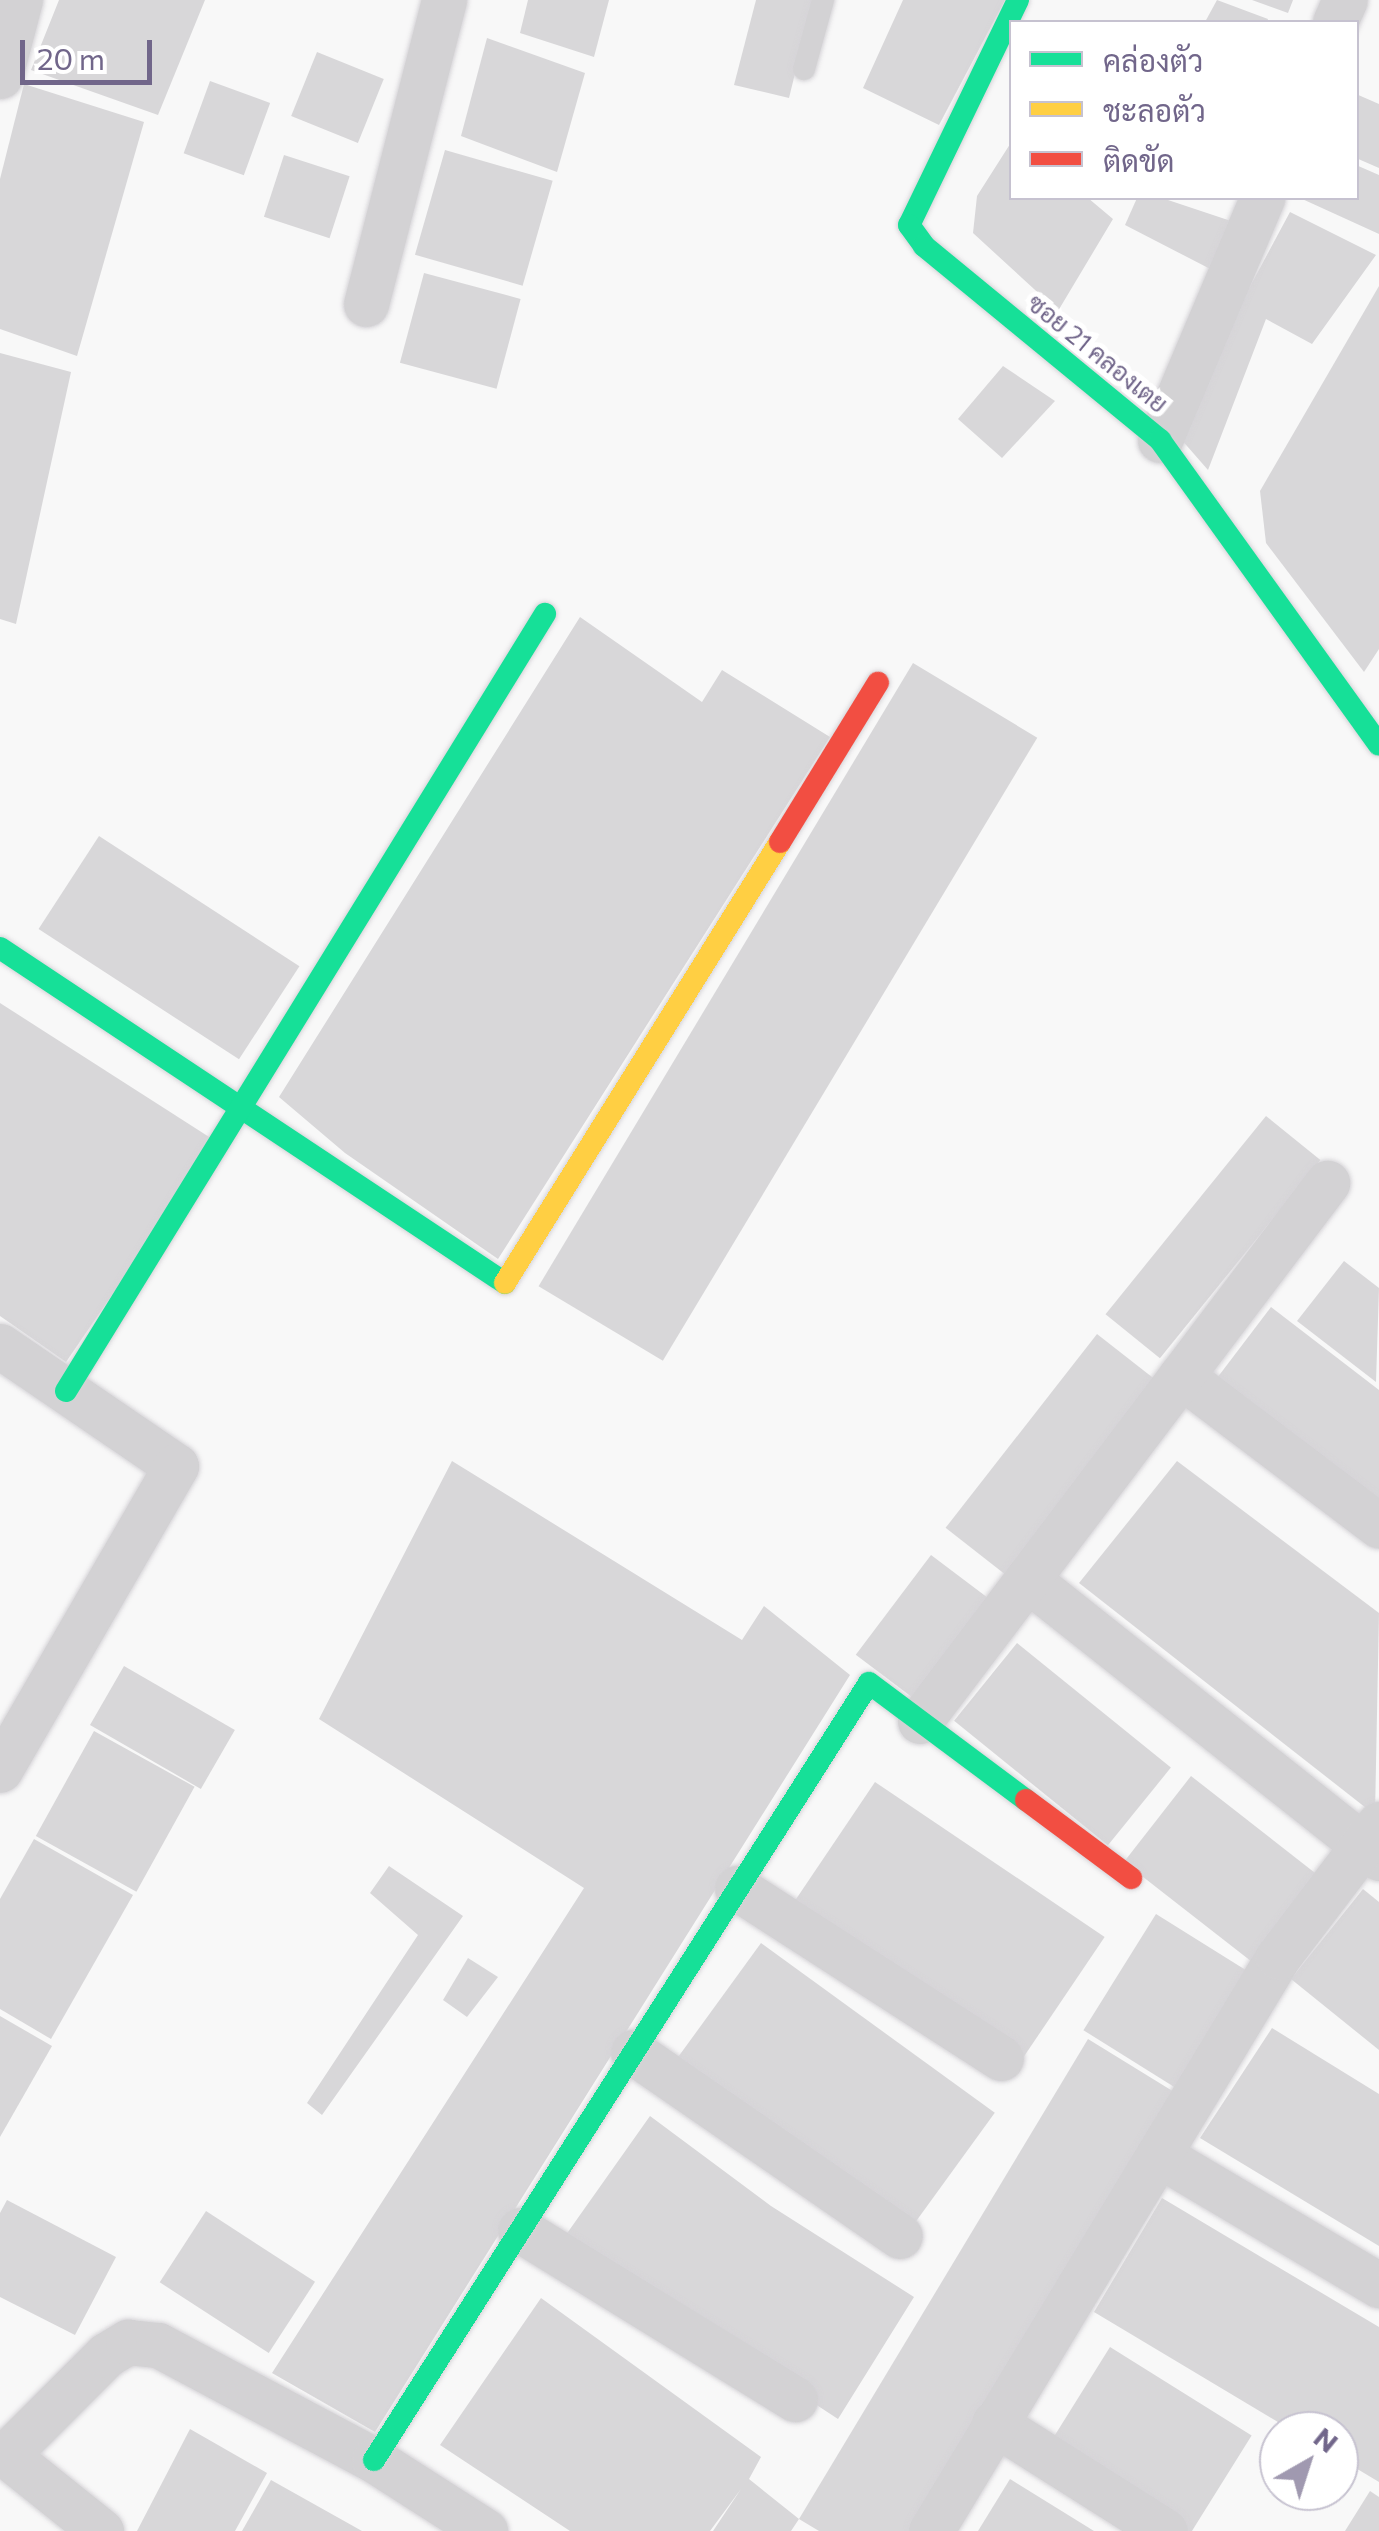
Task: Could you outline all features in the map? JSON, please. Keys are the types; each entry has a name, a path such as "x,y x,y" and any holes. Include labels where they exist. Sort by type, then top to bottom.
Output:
{"street":[{"path":"0,76 20,0"},
{"path":"366,304 444,0"},
{"name":"ซอย 21 คลองเตย","path":"1018,0 909,225 924,246 1160,440 1379,745"},
{"path":"1160,440 1261,200"},
{"path":"66,1391 545,614"},
{"path":"0,948 507,1285 878,683"},
{"path":"920,1721 1327,1182"},
{"path":"0,1346 176,1466 3,1758"},
{"path":"1180,1376 1379,1526"},
{"path":"932,2531 994,2422 1278,1956 1374,1842 1027,1579"},
{"path":"374,2460 868,1683 1131,1878"},
{"path":"737,1888 1001,2058"},
{"path":"633,2052 900,2236"},
{"path":"1159,2155 1379,2285"},
{"path":"520,2230 795,2399"},
{"path":"101,2531 3,2454 106,2355 128,2342 158,2345 374,2460 485,2531"},
{"path":"994,2422 1165,2531"}],"lane":[{"path":"804,69 822,0"}],"building":[{"path":"59,0 205,0 158,115 31,70"},
{"path":"528,0 609,0 594,57 520,33"},
{"path":"756,0 813,0 789,98 734,85"},
{"path":"903,0 1005,0 939,125 863,88"},
{"path":"1217,0 1268,19 1268,20 1206,20"},
{"path":"1252,0 1293,0 1288,13"},
{"path":"487,38 585,73 557,172 461,136"},
{"path":"317,52 384,79 358,143 291,116"},
{"path":"210,81 270,103 244,175 184,153"},
{"path":"24,84 144,122 77,356 0,329 0,179"},
{"path":"1359,95 1379,104 1379,168 1359,159"},
{"path":"1009,146 1009,200 1090,200 1113,219 1058,311 973,233 977,196"},
{"path":"445,150 553,181 523,286 415,255"},
{"path":"284,155 350,176 330,238 264,217"},
{"path":"1359,166 1379,175 1379,234 1304,200 1359,200"},
{"path":"1136,200 1168,200 1231,221 1220,274 1125,225"},
{"path":"1290,212 1376,255 1312,344 1266,319 1208,470 1173,430"},
{"path":"424,273 521,299 497,389 400,363"},
{"path":"1379,286 1379,649 1364,672 1266,543 1260,491"},
{"path":"0,353 71,372 16,624 0,619"},
{"path":"1003,366 1055,401 1002,458 958,419"},
{"path":"580,617 702,702 722,670 830,737 498,1259 345,1153 279,1097"},
{"path":"913,663 1037,738 663,1361 539,1286"},
{"path":"99,836 299,966 239,1059 39,929"},
{"path":"0,1003 217,1142 66,1362 0,1316"},
{"path":"1266,1116 1320,1160 1160,1358 1106,1314"},
{"path":"1344,1261 1379,1288 1376,1382 1297,1321"},
{"path":"1271,1307 1379,1390 1379,1509 1214,1382"},
{"path":"1097,1334 1156,1380 1005,1574 946,1528"},
{"path":"452,1461 742,1640 764,1606 850,1675 375,2432 272,2373 584,1888 319,1719"},
{"path":"1177,1461 1379,1613 1375,1815 1079,1583"},
{"path":"931,1555 992,1601 916,1701 856,1655"},
{"path":"1017,1643 1171,1768 1108,1845 954,1721"},
{"path":"124,1666 235,1730 201,1789 90,1725"},
{"path":"94,1731 195,1787 136,1892 36,1836"},
{"path":"1191,1776 1322,1878 1255,1964 1124,1862"},
{"path":"875,1782 1105,1937 1022,2060 792,1905"},
{"path":"34,1839 133,1895 51,2039 0,2009 0,1899"},
{"path":"389,1866 463,1916 322,2115 307,2103 418,1935 370,1893"},
{"path":"1363,1889 1379,1902 1379,2050 1291,1979"},
{"path":"1156,1914 1256,1977 1183,2093 1083,2030"},
{"path":"761,1943 995,2113 907,2234 673,2064"},
{"path":"468,1958 498,1977 467,2017 443,2000"},
{"path":"0,2016 52,2046 0,2137"},
{"path":"1272,2028 1379,2094 1379,2246 1200,2138"},
{"path":"1088,2039 1179,2095 913,2531 819,2531 799,2519"},
{"path":"650,2116 771,2206 914,2297 838,2419 563,2239"},
{"path":"1162,2198 1379,2327 1379,2482 1359,2470 1359,2411 1260,2411 1094,2312"},
{"path":"7,2200 116,2257 75,2335 0,2297 0,2213"},
{"path":"206,2211 315,2282 269,2353 160,2282"},
{"path":"541,2298 761,2457 749,2479 799,2519 791,2531 713,2531 741,2489 710,2531 570,2531 440,2445"},
{"path":"1110,2347 1252,2435 1192,2531 1049,2445"},
{"path":"190,2429 267,2473 235,2531 137,2531"},
{"path":"1010,2479 1094,2531 978,2531"},
{"path":"271,2480 362,2531 242,2531"},
{"path":"1370,2491 1379,2497 1379,2531 1345,2531"}],"traffic: fast":[{"path":"1018,0 909,225 924,246 1160,440 1379,745"},
{"path":"66,1391 545,614"},
{"path":"0,948 505,1283"},
{"path":"374,2460 869,1683 1026,1800"}],"traffic: slow":[{"path":"505,1283 780,842"}],"traffic: jam":[{"path":"780,842 878,683"},
{"path":"1026,1800 1131,1878"}]}
